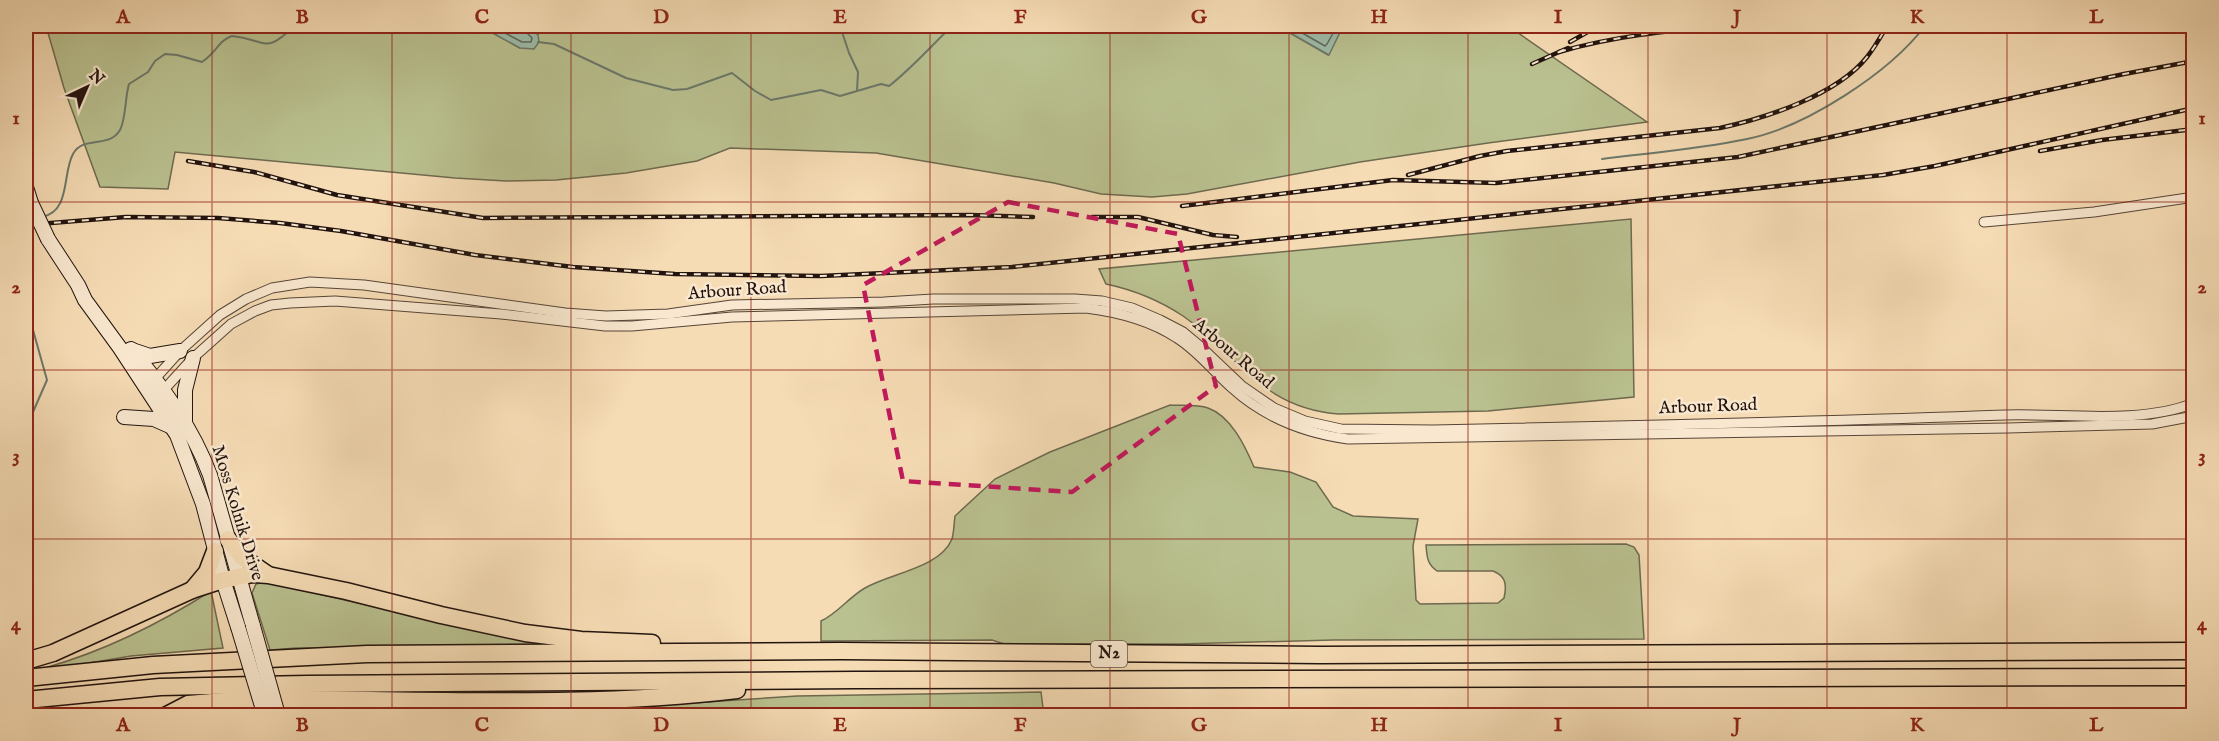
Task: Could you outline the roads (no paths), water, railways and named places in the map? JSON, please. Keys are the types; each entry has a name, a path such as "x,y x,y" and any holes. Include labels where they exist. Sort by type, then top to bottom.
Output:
{"highway":[{"path":"228,539 249,564 268,575"},
{"path":"192,590 207,572 215,551"},
{"path":"26,661 52,653 192,590 230,578 268,575 525,633 580,640 841,651"},
{"name":"N2","path":"26,678 153,665 367,654 841,651 1527,654 2193,651"},
{"name":"N2","path":"26,700 183,687 817,680 2193,678"},
{"path":"165,716 188,704 237,700 580,701 690,696 817,680"},
{"path":"209,716 297,709 482,700"}],"main road":[{"name":"Moss Kolnik Drive","path":"26,187 48,239 85,300 151,383"},
{"name":"Moss Kolnik Drive","path":"78,285 132,350 179,425 193,435 210,475 228,539 230,578 238,627 265,716"},
{"path":"132,350 142,355 156,356 180,351"},
{"path":"124,417 154,419 179,425 184,390 193,358"},
{"name":"Moss Kolnik Drive","path":"179,425 185,454 197,486 215,551 253,626 278,716"}],"street":[{"path":"1984,222 2094,212 2193,197"},
{"name":"Arbour Road","path":"151,383 180,351 220,315 246,299 272,288 310,282 375,287 632,326 732,317 791,315 994,312 1057,308 1110,311 1156,326 1179,339 1233,389 1271,417 1320,435 1348,439 2008,428 2152,424 2193,416"},
{"name":"Arbour Road","path":"159,395 193,358 231,324 271,305 335,301 564,317 668,314 732,304 933,299 1102,301 1132,308 1183,332 1242,386 1274,408 1305,421 1341,429 1433,430 2008,415 2129,415 2152,414 2193,403"},
{"path":"2183,716 2193,706"}],"water":[{"path":"480,26 526,26 538,35 539,42 534,49 520,48"},
{"path":"1278,26 1343,26 1329,55"}],"waterway":[{"path":"42,217 51,213 62,200 70,162 77,148 115,136 123,120 129,84 148,72 155,61 165,54 202,62 224,40 232,36 271,43 294,26"},
{"path":"840,26 858,72 857,91"},
{"path":"538,42 554,44 626,78 673,90 687,89 732,73 771,100 821,90 840,96 881,84 889,86 952,26"},
{"path":"1602,159 1747,139 1795,123 1845,96 1868,79 1890,62 1925,26"},
{"path":"26,220 34,218"},
{"path":"26,273 26,284"},
{"path":"26,305 47,380 26,428"}],"railway":[{"path":"1570,42 1598,26"},
{"path":"1559,52 1620,38 1723,26"},
{"path":"1408,175 1507,151 1720,128 1758,118 1800,103 1838,83 1867,57 1887,26"},
{"path":"1532,64 1568,48"},
{"path":"1182,206 1393,180 1496,183 1738,157 2194,61"},
{"path":"26,225 126,217 218,218 341,231 475,255 573,267 675,274 821,276 1012,267 1883,175 1935,166 2194,108"},
{"path":"2040,151 2102,140 2194,129"},
{"path":"188,161 254,172 337,195 483,218 970,215 1033,217"},
{"path":"1092,217 1138,217 1213,235 1237,237"}]}
